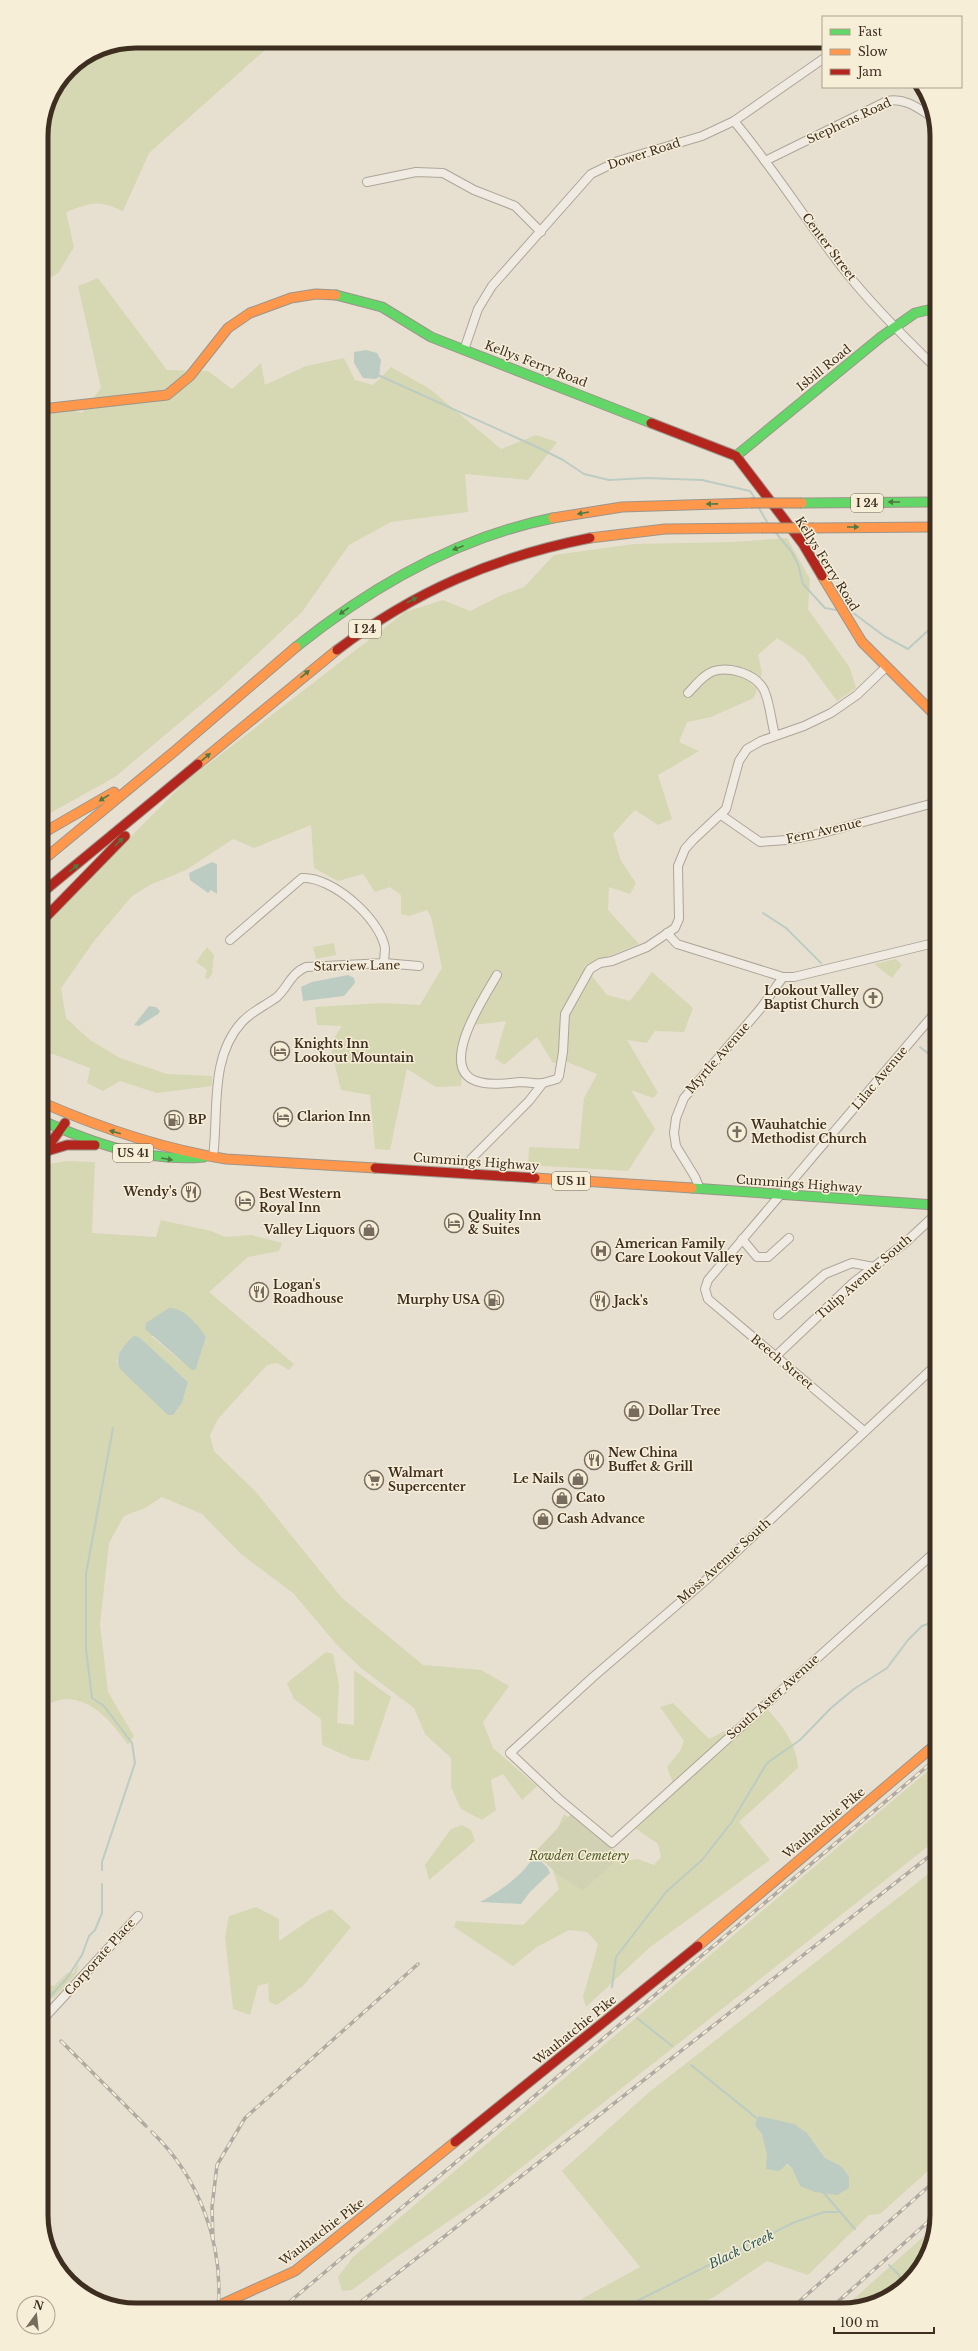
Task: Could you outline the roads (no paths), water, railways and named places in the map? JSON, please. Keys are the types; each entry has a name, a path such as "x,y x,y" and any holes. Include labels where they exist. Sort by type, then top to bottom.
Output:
{"main road":[{"name":"Kellys Ferry Road","path":"48,408 167,395 181,387 218,337 236,320 264,308 302,295 318,294 369,303 391,312 431,337 736,456 803,544 862,642 930,709"},
{"name":"Isbill Road","path":"736,456 894,328 915,314 930,310"},
{"name":"I 24","path":"48,856 161,763 298,645 330,621 389,582 451,551 506,531 548,519 590,511 648,505 930,502"},
{"name":"I 24","path":"48,888 90,855 321,660 364,629 403,604 476,569 546,547 621,534 667,529 930,527"},
{"path":"48,831 161,763"},
{"path":"48,915 188,772"},
{"name":"Cummings Highway","path":"48,1105 98,1126 210,1157"},
{"path":"48,1143 62,1129 69,1115"},
{"name":"Cummings Highway","path":"48,1122 108,1146 173,1160 210,1157 930,1205"},
{"path":"48,1151 67,1145 108,1146"},
{"name":"Wauhatchie Pike","path":"225,2303 295,2271 703,1942 930,1749"}],"street":[{"name":"Dower Road","path":"464,350 478,309 486,296 591,174 618,161 702,136 734,122 822,60"},
{"name":"Stephens Road","path":"765,161 887,101 895,99 904,101 927,114"},
{"name":"Center Street","path":"734,122 765,161 845,271 894,328 930,362"},
{"path":"367,182 416,172 443,173 474,190 515,206 541,232"},
{"path":"497,975 474,1015 464,1042 460,1061 466,1076 476,1081 488,1083 543,1083 557,1079 559,1076 563,1052 565,1014 590,969 600,963 636,952 667,934 674,928 679,919 678,866 683,854 693,840 721,815 726,808 739,761 747,749 775,735 804,726 831,714 857,695 886,667"},
{"path":"688,693 700,681 714,671 737,672 748,675 756,680 764,690 775,735"},
{"name":"Fern Avenue","path":"721,815 760,842 787,840 819,834 930,804"},
{"path":"230,940 302,878 312,877 328,884 362,910 372,920 385,948 384,963"},
{"path":"667,934 677,944 783,977 794,976 930,944"},
{"name":"Starview Lane","path":"210,1157 222,1057 226,1044 242,1023 254,1011 277,996 297,971 306,967 384,963 419,966"},
{"name":"Myrtle Avenue","path":"700,1189 695,1177 676,1146 674,1133 676,1118 681,1105 684,1098 761,1008 783,977"},
{"name":"Lilac Avenue","path":"705,1289 708,1280 930,1019"},
{"path":"467,1173 471,1159 524,1106 543,1083"},
{"name":"Tulip Avenue South","path":"776,1356 854,1282 905,1243 930,1220"},
{"path":"742,1240 757,1257 768,1257 789,1238"},
{"path":"778,1315 825,1274 852,1263 874,1267"},
{"name":"Beech Street","path":"705,1289 708,1299 864,1431"},
{"name":"Moss Avenue South","path":"612,1843 559,1800 510,1753 593,1677 706,1580 930,1371"},
{"name":"South Aster Avenue","path":"612,1843 930,1557"},
{"name":"Corporate Place","path":"48,2015 138,1916"}],"waterway":[{"path":"378,375 537,447 563,460 584,474 609,480 646,478 702,480 750,491 754,497"},
{"path":"759,508 767,522"},
{"path":"776,533 791,551 798,564 803,584 825,608 836,610"},
{"path":"848,609 884,636 908,649 930,629"},
{"path":"763,913 786,928 821,963"},
{"path":"920,1047 930,1055"},
{"path":"102,1870 102,1862 135,1763 132,1743 104,1706 92,1698 86,1649 86,1574 113,1428"},
{"path":"612,1987 616,1957 666,1892 702,1860 731,1823 767,1763 800,1740 831,1708 854,1689 887,1668 908,1640 922,1626 930,1623"},
{"path":"48,1999 67,1978 82,1955 89,1936 95,1930 102,1913 102,1884"},
{"path":"637,2018 672,2046"},
{"path":"691,2065 759,2120"},
{"name":"Black Creek","path":"823,2192 855,2229"},
{"name":"Black Creek","path":"633,2303 795,2222 824,2212 838,2212"},
{"name":"Black Creek","path":"889,2265 899,2275 900,2281"}],"railway":[{"path":"288,2303 930,1764"},
{"path":"359,2303 930,1856"},
{"path":"213,2240 212,2207 217,2165 245,2118 418,1964"},
{"path":"61,2041 146,2126"},
{"path":"152,2132 169,2150 183,2170 205,2213 217,2260 219,2285 218,2303"},
{"path":"797,2303 930,2185"},
{"path":"836,2303 930,2220"}],"place":[{"name":"Lookout Valley Baptist Church","path":"873,998"},
{"name":"Knights Inn Lookout Mountain","path":"280,1051"},
{"name":"Clarion Inn","path":"283,1117"},
{"name":"BP","path":"174,1120"},
{"name":"Wauhatchie Methodist Church","path":"737,1132"},
{"name":"Wendy's","path":"191,1192"},
{"name":"Best Western Royal Inn","path":"245,1201"},
{"name":"Quality Inn & Suites","path":"454,1223"},
{"name":"Valley Liquors","path":"369,1230"},
{"name":"American Family Care Lookout Valley","path":"601,1251"},
{"name":"Logan's Roadhouse","path":"259,1292"},
{"name":"Murphy USA","path":"494,1300"},
{"name":"Jack's","path":"600,1301"},
{"name":"Dollar Tree","path":"634,1411"},
{"name":"New China Buffet & Grill","path":"594,1460"},
{"name":"Le Nails","path":"578,1479"},
{"name":"Walmart Supercenter","path":"374,1480"},
{"name":"Cato","path":"562,1498"},
{"name":"Cash Advance","path":"543,1519"}],"park label":[{"name":"Rowden Cemetery","path":"579,1856"}]}
